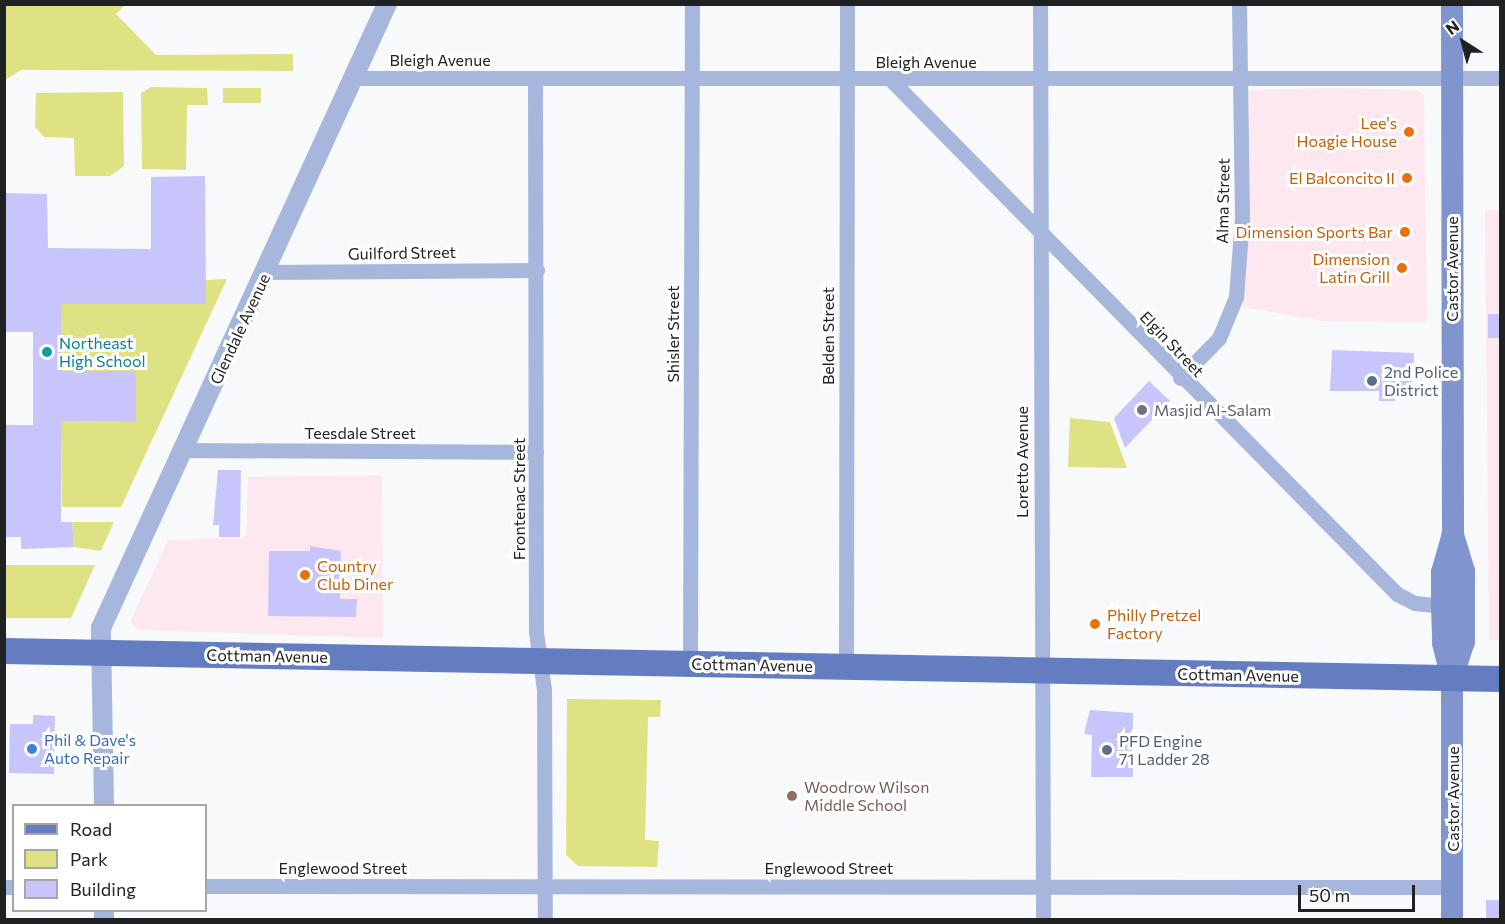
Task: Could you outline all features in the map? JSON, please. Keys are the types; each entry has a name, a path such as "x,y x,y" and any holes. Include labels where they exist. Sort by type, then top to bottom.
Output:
{"main road":[{"name":"Castor Avenue","path":"1452,4 1453,534 1442,572 1443,643 1452,678 1452,920"},
{"name":"Castor Avenue","path":"1452,678 1464,642 1464,571 1453,534"},
{"name":"Cottman Avenue","path":"4,651 1500,679"}],"street":[{"name":"Glendale Avenue","path":"104,804 100,628 267,272 351,78 387,4"},
{"name":"Shisler Street","path":"690,664 692,4"},
{"name":"Belden Street","path":"846,667 847,4"},
{"name":"Loretto Avenue","path":"1040,4 1042,920"},
{"name":"Alma Street","path":"1180,378 1219,338 1236,297 1242,218 1239,4"},
{"name":"Bleigh Avenue","path":"351,78 691,78 847,81 1500,78"},
{"name":"Frontenac Street","path":"535,79 537,452 545,920"},
{"name":"Elgin Street","path":"891,80 1180,378 1396,594 1415,603 1442,606"},
{"name":"Guilford Street","path":"267,272 537,270"},
{"name":"Teesdale Street","path":"183,450 537,452"},
{"name":"Englewood Street","path":"207,886 545,884 1452,887"}],"shaded area":[{"path":"1331,88 1416,90 1424,95 1427,322 1323,321 1243,307 1249,90"},
{"path":"1485,210 1500,210 1500,640 1489,640"},
{"path":"382,475 383,638 138,630 130,622 168,540 246,537 248,477"}],"green space":[{"path":"5,4 125,5 116,14 156,55 293,54 293,71 21,70 5,80"},
{"path":"151,87 207,88 208,105 187,105 186,170 142,169 141,93"},
{"path":"223,88 261,88 261,103 223,103"},
{"path":"123,92 124,166 110,176 75,176 74,138 44,137 35,127 36,93"},
{"path":"227,279 121,507 62,507 62,421 136,422 136,371 61,371 62,304 205,304 205,280"},
{"path":"1070,418 1110,422 1127,468 1068,467"},
{"path":"72,522 114,522 101,551 74,547"},
{"path":"5,565 95,565 71,618 5,618"},
{"path":"567,699 661,700 660,717 648,717 645,840 659,841 657,867 578,866 566,855"}],"building":[{"name":"Northeast High School","path":"205,176 206,304 62,304 61,371 136,371 136,422 62,421 61,522 72,522 74,547 21,549 21,537 4,537 4,425 33,425 33,332 4,332 4,193 47,194 48,248 151,249 151,177"},
{"path":"1488,314 1500,314 1500,338 1488,338"},
{"name":"2nd Police District","path":"1332,350 1414,353 1413,387 1395,387 1395,401 1379,401 1379,391 1330,391"},
{"name":"Masjid Al-Salam","path":"1149,381 1170,401 1125,448 1114,418"},
{"path":"218,470 241,470 240,537 219,537 219,525 213,525"},
{"name":"Country Club Diner","path":"310,546 341,551 340,599 357,599 356,617 268,616 269,551 310,551"},
{"name":"PFD Engine 71 Ladder 28","path":"1090,710 1133,713 1133,777 1091,777 1092,735 1084,734"},
{"name":"Phil & Dave's Auto Repair","path":"33,715 55,716 54,774 9,773 10,724 33,724"},
{"path":"1486,900 1500,900 1500,920 1486,920"}],"place":[{"name":"Lee's Hoagie House","path":"1409,132"},
{"name":"El Balconcito II","path":"1407,178"},
{"name":"Dimension Sports Bar","path":"1405,232"},
{"name":"Dimension Latin Grill","path":"1402,268"},
{"name":"Northeast High School","path":"47,352"},
{"name":"2nd Police District","path":"1372,381"},
{"name":"Masjid Al-Salam","path":"1142,410"},
{"name":"Country Club Diner","path":"305,575"},
{"name":"Philly Pretzel Factory","path":"1095,624"},
{"name":"Phil & Dave's Auto Repair","path":"32,749"},
{"name":"PFD Engine 71 Ladder 28","path":"1107,750"},
{"name":"Woodrow Wilson Middle School","path":"792,796"}]}
